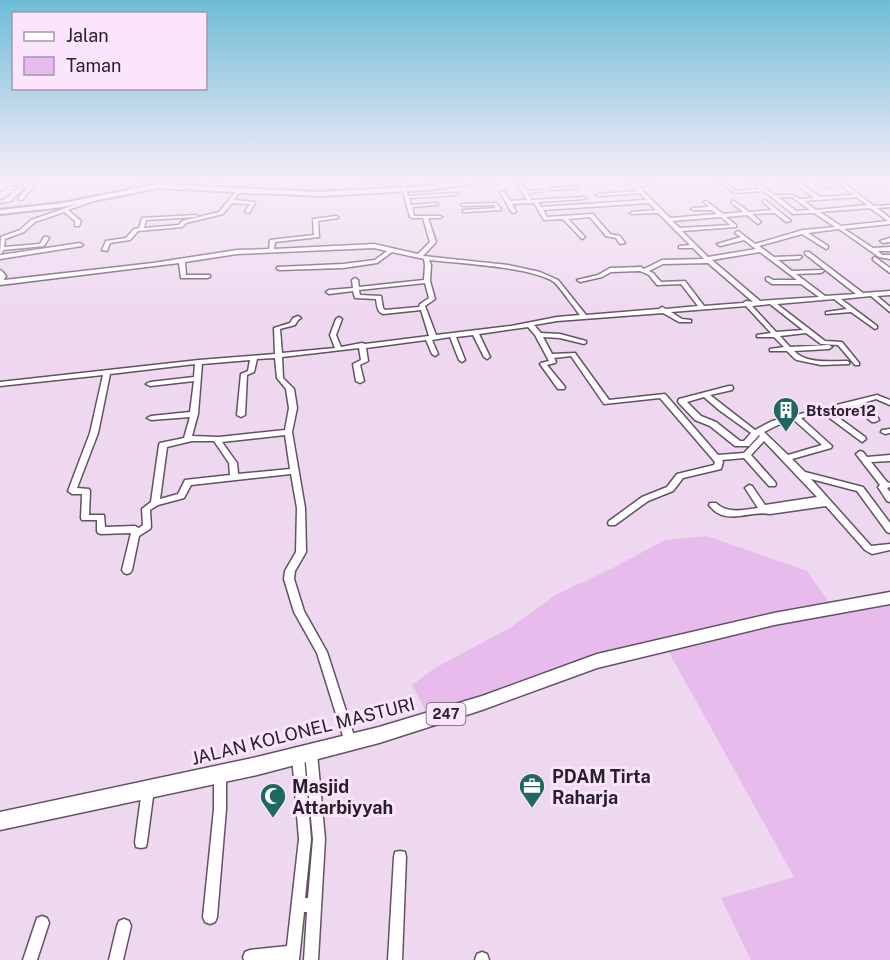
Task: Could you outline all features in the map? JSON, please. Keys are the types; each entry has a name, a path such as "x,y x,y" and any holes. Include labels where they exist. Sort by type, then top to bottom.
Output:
{"main road":[{"name":"JALAN KOLONEL MASTURI","path":"0,821 304,755 482,703 597,661 774,619 890,598"}],"street":[{"path":"28,226 22,231 3,238 1,251 42,245 46,238"},
{"path":"105,250 108,242 128,239 141,228 180,226"},
{"path":"271,251 272,241 317,236 316,226"},
{"path":"419,256 433,242 425,226"},
{"path":"572,226 582,237"},
{"path":"600,226 608,235 618,237 622,243"},
{"path":"674,226 708,260 758,303"},
{"path":"678,230 734,226"},
{"path":"756,245 803,232 846,226"},
{"path":"838,227 883,257 890,257"},
{"path":"803,232 826,247"},
{"path":"738,233 824,298"},
{"path":"720,244 745,238"},
{"path":"0,257 80,245"},
{"path":"0,282 140,267 237,252 371,246 426,258 523,269 551,278 584,316"},
{"path":"681,247 694,246"},
{"path":"873,250 890,249"},
{"path":"279,268 343,266 377,261 390,250"},
{"path":"580,280 600,276 610,270 646,270 655,264 666,262 708,260 761,250"},
{"path":"807,253 861,295"},
{"path":"773,259 799,257"},
{"path":"426,258 427,281 432,299 422,303 435,354"},
{"path":"875,259 890,270"},
{"path":"182,260 183,277 208,276"},
{"path":"666,262 673,269"},
{"path":"646,270 659,284 683,282 701,306"},
{"path":"793,273 821,271"},
{"path":"0,272 3,276 0,282"},
{"path":"54,287 56,276"},
{"path":"768,279 772,282 803,282"},
{"path":"355,280 357,297 379,297 380,309 385,313 423,308"},
{"path":"329,292 427,281"},
{"path":"0,384 199,362 278,356 475,333 584,316 890,293"},
{"path":"873,295 890,310"},
{"path":"835,297 875,327"},
{"path":"771,302 823,343 840,343 857,364"},
{"path":"746,303 798,359 821,363 847,363"},
{"path":"662,309 681,321 689,321"},
{"path":"828,313 850,309"},
{"path":"298,318 293,324 277,327 280,378 290,389 292,408 288,432 301,508 302,547 289,574 289,579 299,612 322,652 350,742"},
{"path":"338,348 333,335 339,319"},
{"path":"529,324 553,362 543,364 561,387"},
{"path":"759,336 804,332"},
{"path":"475,333 487,357"},
{"path":"538,335 553,334 584,342"},
{"path":"452,335 462,360"},
{"path":"360,381 356,364 365,361 362,345"},
{"path":"772,350 835,347"},
{"path":"550,356 573,354 607,402 662,396 717,458 718,466 680,476 670,489 645,499 612,523"},
{"path":"241,415 244,374 251,372 254,358"},
{"path":"189,439 199,362"},
{"path":"107,372 94,432 76,475 72,491 87,492 86,518 101,517 101,531 128,528 135,528 137,531"},
{"path":"150,384 198,379"},
{"path":"729,388 682,400 698,418 713,424 732,441 742,445 758,432 796,418 877,397 890,403"},
{"path":"705,394 718,408 735,416 758,432 811,480 860,489 890,530"},
{"path":"854,403 875,420"},
{"path":"826,411 862,439"},
{"path":"151,418 194,414"},
{"path":"786,458 828,446 796,418"},
{"path":"155,503 163,445 189,439 213,438 218,440 288,432"},
{"path":"746,455 758,432"},
{"path":"218,440 233,463 234,477"},
{"path":"717,458 746,455"},
{"path":"746,455 772,484"},
{"path":"890,458 862,457 887,485 883,490 890,499"},
{"path":"137,531 147,527 146,509 155,503 181,496 186,484 190,481 294,471"},
{"path":"811,480 820,502 868,548 872,550 890,547"},
{"path":"748,488 764,510"},
{"path":"713,505 717,511 725,514 820,502"},
{"path":"127,570 137,531"},
{"path":"304,755 307,785 319,839 311,960"},
{"path":"210,917 220,808 220,774"},
{"path":"250,957 292,956 305,839 307,785"},
{"path":"141,842 148,788"},
{"path":"395,960 400,857"},
{"path":"297,906 315,904"},
{"path":"30,960 42,923"},
{"path":"116,960 124,926"}],"green space":[{"path":"707,536 807,571 836,612 890,602 890,960 751,960 721,898 794,877 662,640 429,716 412,685 435,668 508,629 557,594 665,540"}],"place":[{"name":"Btstore12","path":"786,433"},
{"name":"PDAM Tirta Raharja","path":"532,809"},
{"name":"Masjid Attarbiyyah","path":"273,819"}]}
